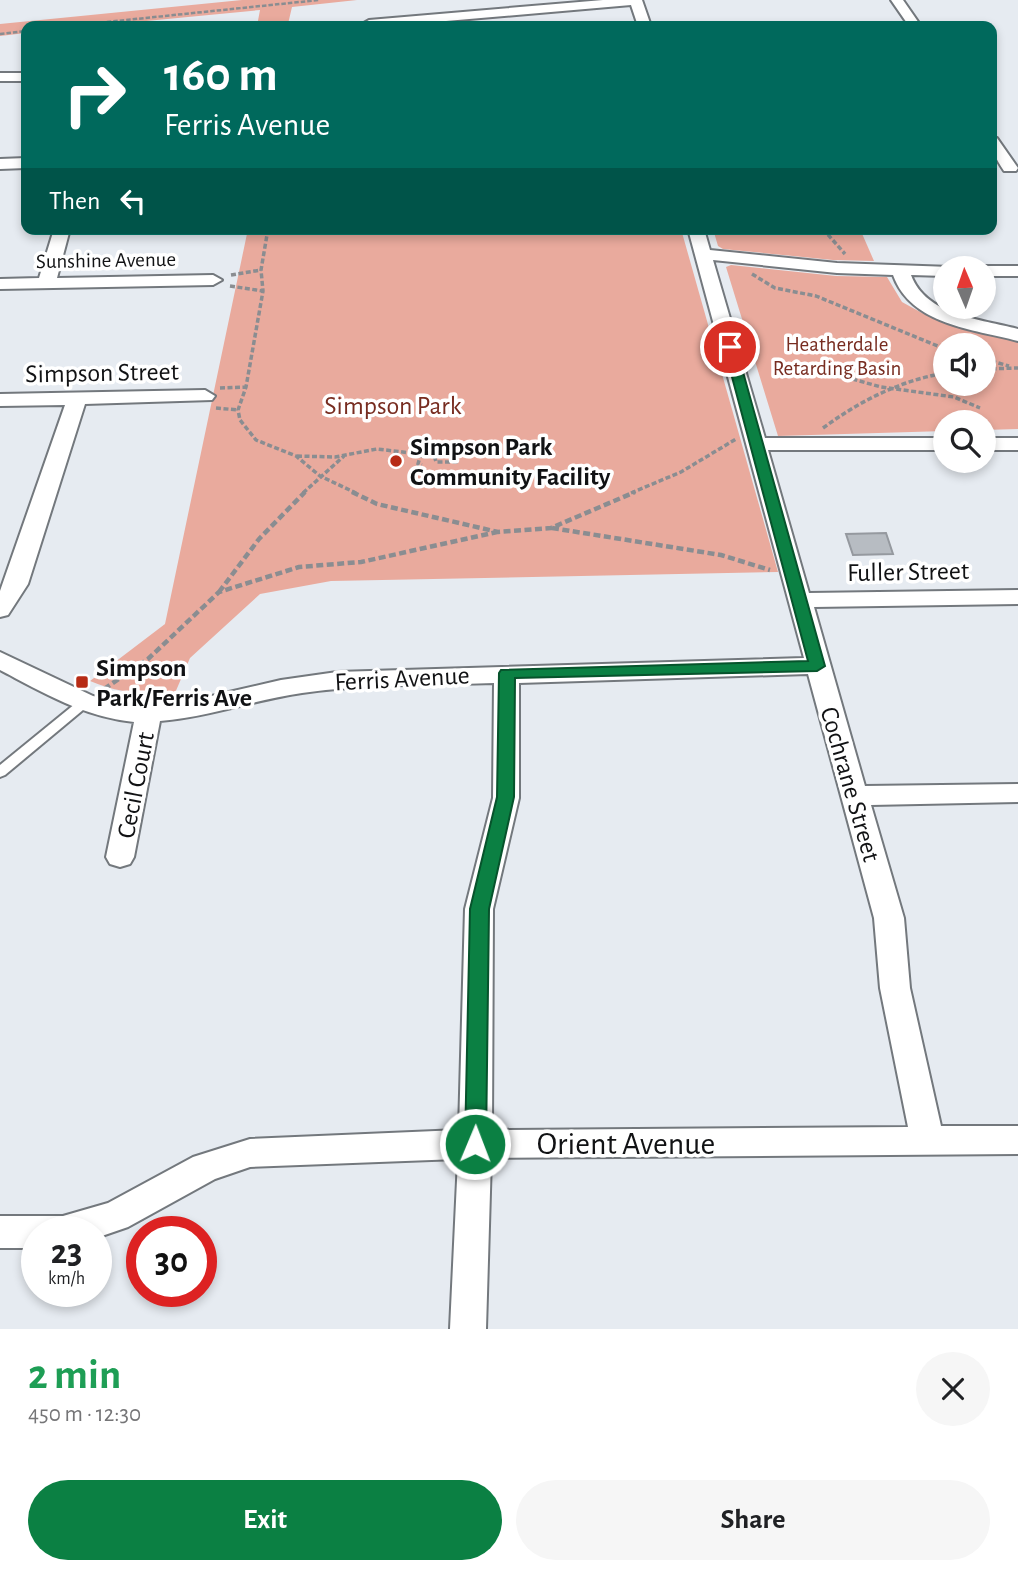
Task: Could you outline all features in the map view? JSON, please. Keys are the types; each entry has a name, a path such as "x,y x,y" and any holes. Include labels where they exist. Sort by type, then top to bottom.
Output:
{"street":[{"path":"369,21 636,0 642,21"},
{"path":"897,0 912,21"},
{"path":"0,77 21,77"},
{"path":"997,147 1014,168"},
{"path":"0,164 21,163"},
{"path":"46,284 60,235"},
{"name":"Cochrane Street","path":"698,235 889,918 895,988 928,1141"},
{"path":"703,254 837,268 933,271"},
{"path":"900,270 908,292 917,302 936,311 1018,335"},
{"path":"996,271 1018,271"},
{"name":"Sunshine Avenue","path":"0,284 213,280"},
{"name":"Simpson Street","path":"0,400 205,396"},
{"path":"0,610 16,584 77,398"},
{"path":"755,436 933,443"},
{"path":"996,444 1018,444"},
{"name":"Fuller Street","path":"799,600 1018,597"},
{"name":"Ferris Avenue","path":"0,660 85,702 114,711 149,713 205,707 276,689 337,680 817,666"},
{"path":"468,1329 475,1144 479,909 506,797 507,673"},
{"name":"Cecil Court","path":"120,857 149,713"},
{"path":"854,796 1018,793"},
{"name":"Orient Avenue","path":"0,1232 63,1232 116,1216 205,1167 250,1153 475,1144 1018,1140"}],"lane":[{"path":"0,772 85,702"}],"path":[{"path":"116,21 319,0"},
{"path":"0,34 21,32"},
{"path":"267,235 261,270 263,290 246,387 238,410 246,430 256,440 296,456 320,476 377,504 498,532"},
{"path":"729,257 765,284 816,296 933,344"},
{"path":"213,280 245,271 261,270"},
{"path":"213,280 239,289 263,290"},
{"path":"996,362 1016,368"},
{"path":"996,369 1016,368"},
{"path":"838,375 891,389 954,397 980,408"},
{"path":"822,428 850,407 904,383 933,376"},
{"path":"551,528 681,472 755,436"},
{"path":"296,456 344,456 377,449 421,453 433,451 436,462 460,463"},
{"path":"421,453 418,464 422,465"},
{"path":"85,702 148,659 219,593 259,539 320,476 329,472 344,456"},
{"path":"219,593 299,568 361,562 498,532 551,528 721,555 778,572 791,572"}],"green space":[{"path":"242,0 357,0 292,7 289,21 258,21 260,10 146,21 30,21"},
{"path":"21,22 21,34 0,36 0,24"},
{"name":"Simpson Park","path":"247,235 683,235 778,572 331,581 260,594 190,658 175,693 131,692 90,681 165,624"},
{"path":"715,235 863,235 874,261 833,260 723,249 718,246"},
{"name":"Heatherdale Retarding Basin","path":"731,265 836,276 887,277 902,302 933,316 933,319 942,319 988,333 933,333 933,396 996,396 996,335 1018,342 1018,429 996,430 996,410 933,410 933,431 778,436 726,267"}],"building":[{"path":"886,533 893,554 853,555 846,534"}],"place":[{"name":"Simpson Park Community Facility","path":"396,461"},
{"name":"Simpson Park/Ferris Ave","path":"82,682"}],"route":[{"path":"475,1144 479,909 506,797 507,673 817,666 730,347"}]}
